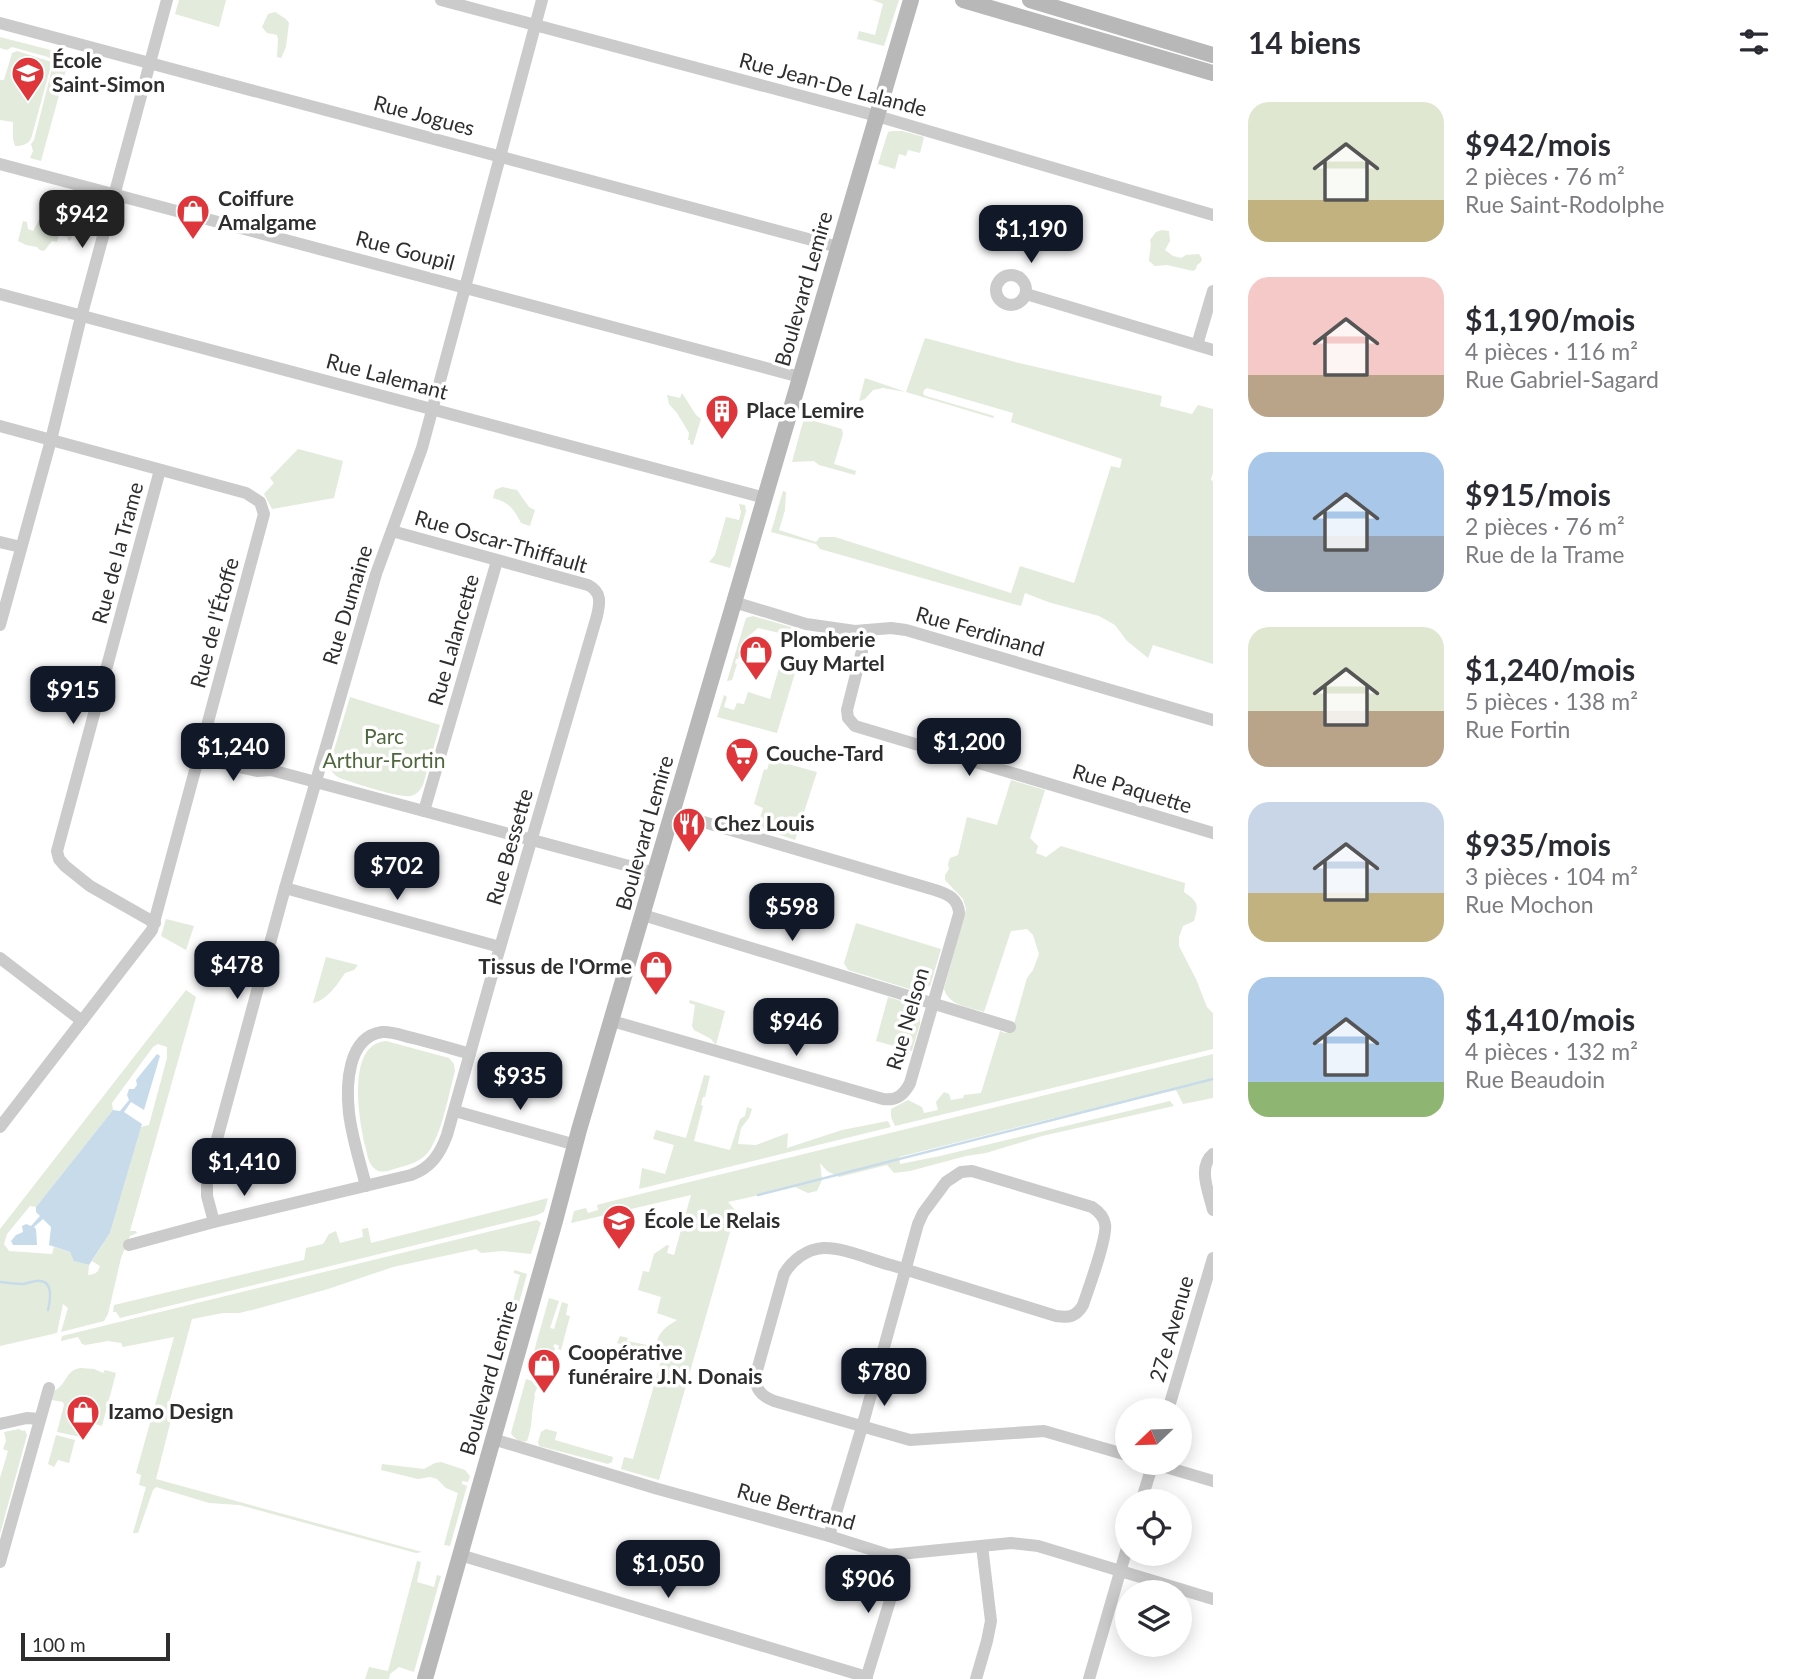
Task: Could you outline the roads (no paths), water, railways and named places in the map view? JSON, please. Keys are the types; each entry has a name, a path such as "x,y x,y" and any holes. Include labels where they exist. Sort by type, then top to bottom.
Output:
{"main road":[{"name":"Boulevard Lemire","path":"425,1679 576,1145 911,0"},
{"path":"963,0 1213,74"},
{"path":"1030,0 1213,55"}],"street":[{"path":"0,625 167,0"},
{"name":"Rue Jean-De Lalande","path":"441,0 877,116 1213,215"},
{"name":"Rue Dumaine","path":"214,1222 207,1196 207,1176 285,888 379,563 415,470 433,409 542,0"},
{"name":"Rue Jogues","path":"0,23 838,247"},
{"name":"Rue Goupil","path":"0,164 800,377"},
{"path":"1197,345 1213,291"},
{"name":"Rue Lalemant","path":"0,294 765,498"},
{"path":"1026,294 1213,350"},
{"name":"Rue de l'Étoffe","path":"0,426 246,493 257,498 264,510 264,519 155,923 148,936 0,1126"},
{"name":"Rue de la Trame","path":"155,923 90,886 61,863 57,851 160,470"},
{"name":"Rue Oscar-Thiffault","path":"392,531 588,585 599,593"},
{"path":"0,542 21,547"},
{"name":"Rue Lalancette","path":"424,811 497,561"},
{"name":"Rue Bessette","path":"129,1245 416,1173 432,1163 442,1149 455,1111 597,616 599,593"},
{"name":"Rue Ferdinand","path":"734,602 806,624 855,631 891,628 906,630 1213,720"},
{"name":"Rue Paquette","path":"867,631 847,710 848,718 855,726 1213,833"},
{"path":"202,744 259,761 271,770"},
{"path":"198,758 252,771 271,770 655,873"},
{"name":"Rue Nelson","path":"612,1021 802,1077 888,1100 898,1098 908,1086 959,914 957,904 949,895 935,890 673,813"},
{"path":"285,888 500,947"},
{"path":"643,915 1010,1027"},
{"path":"0,958 82,1021"},
{"path":"366,1186 348,1104 351,1068 360,1044 370,1035 389,1032 470,1054"},
{"path":"455,1111 576,1145"},
{"path":"1210,1157 1204,1170 1213,1210"},
{"path":"829,1536 862,1427 905,1270 918,1224 946,1182 961,1172 972,1171 1092,1207 1102,1216 1106,1229 1103,1242 1079,1312 1069,1317 1056,1316 905,1270 831,1248 813,1250 797,1259 785,1274 756,1374 758,1389 769,1399 862,1427 911,1440 1044,1431 1115,1452"},
{"name":"27e Avenue","path":"1172,1398 1213,1258"},
{"path":"0,1562 49,1388"},
{"path":"0,1424 27,1418 40,1419"},
{"name":"Rue Bertrand","path":"493,1438 658,1489 889,1555 1011,1543 1038,1546 1213,1599"},
{"path":"1192,1475 1213,1481"},
{"path":"976,1679 988,1641 991,1620 982,1546"},
{"path":"460,1555 866,1678 896,1581 901,1554"},
{"path":"1089,1679 1122,1566"}],"water":[{"path":"157,1054 160,1056 144,1110 131,1102 124,1112 142,1124 110,1233 89,1265 74,1261 70,1252 49,1245 51,1227 43,1219 34,1227 37,1245 13,1245 11,1241 23,1232 22,1226 31,1226 40,1216 36,1207 113,1110 120,1111 129,1100 129,1089 134,1089 136,1080"}],"waterway":[{"path":"758,1195 1213,1079"},
{"path":"0,1282 44,1282 50,1292 48,1310"}],"place":[{"name":"École Saint-Simon","path":"28,103"},
{"name":"Coiffure Amalgame","path":"193,241"},
{"name":"Place Lemire","path":"722,441"},
{"name":"Plomberie Guy Martel","path":"756,682"},
{"name":"Couche-Tard","path":"742,784"},
{"name":"Chez Louis","path":"689,854"},
{"name":"Tissus de l'Orme","path":"656,997"},
{"name":"École Le Relais","path":"619,1251"},
{"name":"Coopérative funéraire J.N. Donais","path":"544,1395"},
{"name":"Izamo Design","path":"83,1442"}],"park label":[{"name":"Parc Arthur-Fortin","path":"384,749"}]}
